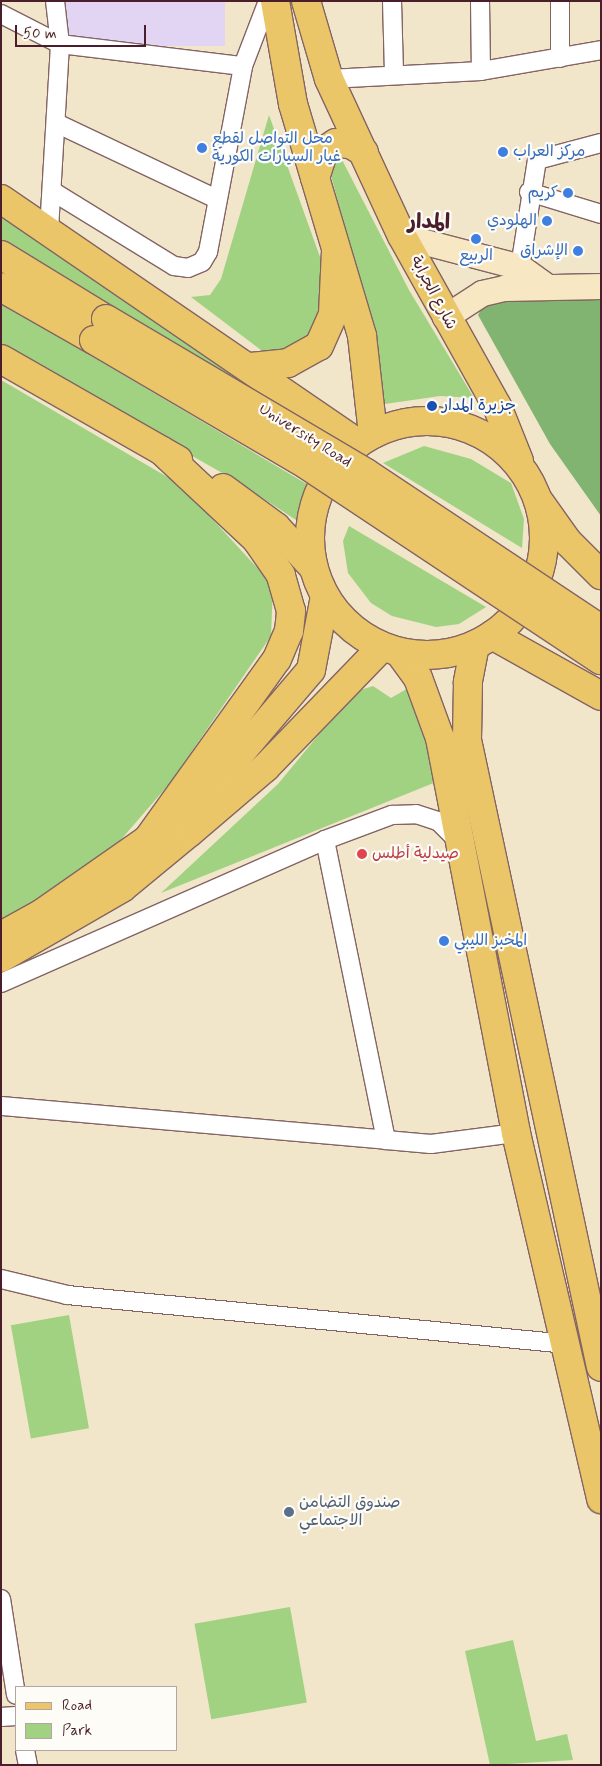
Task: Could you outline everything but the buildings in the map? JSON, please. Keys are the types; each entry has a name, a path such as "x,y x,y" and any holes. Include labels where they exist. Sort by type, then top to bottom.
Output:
{"main road":[{"path":"275,1 293,104 362,336 365,439"},
{"name":"شارع الجرابة","path":"306,1 329,79 402,236 445,317 497,406 523,470"},
{"path":"315,178 324,151 336,143 350,144 364,152"},
{"path":"1,199 251,367 365,439"},
{"path":"251,367 288,363 318,346 333,314 336,250"},
{"name":"University Road","path":"1,255 100,330 601,660"},
{"name":"University Road","path":"1,287 100,330 358,468 601,628"},
{"path":"1,359 162,451 276,527 313,567"},
{"path":"601,575 568,542 538,500 523,470 499,446 470,430 438,422 404,424 365,439 333,468 316,499 309,532 313,567 325,596 359,634 390,649 418,678 440,738 516,1133 563,1344 601,1499"},
{"path":"148,839 277,659 289,632 292,611 282,576 256,539 162,451"},
{"path":"1,958 122,888 265,768 390,649 450,653 484,640 520,609 538,575 544,537 538,500"},
{"path":"1,936 41,914 148,839 237,757 304,683 316,652 325,596"},
{"path":"484,640 601,696"},
{"path":"484,640 468,682 467,740 597,1333 601,1367"}],"street":[{"path":"49,230 60,44 55,1"},
{"path":"52,191 174,266 188,268 202,262 208,252 243,66 268,1"},
{"path":"392,1 394,73"},
{"path":"480,1 481,70"},
{"path":"560,1 560,58"},
{"path":"1,14 60,44 243,66"},
{"path":"329,79 394,73 481,70 601,50"},
{"path":"56,123 217,199"},
{"path":"520,266 529,192 542,155 601,143"},
{"path":"529,192 601,214"},
{"path":"402,236 520,266 545,285"},
{"path":"445,317 482,293 545,285 601,286"},
{"path":"1,983 325,840 400,814 438,821 462,846"},
{"path":"325,840 386,1140"},
{"path":"1,1106 432,1144 516,1133"},
{"path":"1,1279 67,1295 563,1344"},
{"path":"1,1599 3,1637 15,1691"},
{"path":"1,1717 15,1716"},
{"path":"25,1751 28,1765"}],"shaded area":[{"path":"63,1 225,1 225,46 63,46"}],"green space":[{"path":"269,115 329,282 331,323 274,360 191,297 210,295 221,279"},
{"path":"339,154 409,290 474,398 440,396 378,405 378,348 327,161"},
{"path":"1,211 334,435 327,445 1,243"},
{"path":"601,298 601,516 550,444 478,315 486,300"},
{"path":"1,302 310,486 299,522 240,483 1,348"},
{"path":"1,380 181,485 273,585 271,636 170,783 118,843 80,875 1,920"},
{"path":"424,446 471,459 511,483 524,519 522,548 383,463"},
{"path":"349,526 486,607 459,624 436,627 392,616 371,603 348,573 343,541"},
{"path":"373,686 391,698 410,687 441,780 161,893 278,784 354,692"},
{"path":"69,1315 89,1428 31,1438 11,1325"},
{"path":"290,1607 307,1703 211,1719 194,1624"},
{"path":"513,1640 536,1741 567,1734 573,1760 490,1765 465,1651"}],"place":[{"name":"محل التواصل لقطع غيار السيارات الكورية","path":"202,148"},
{"name":"مركز العراب","path":"503,152"},
{"name":"كريم","path":"568,193"},
{"name":"الهلودي","path":"547,221"},
{"name":"الربيع","path":"476,239"},
{"name":"الإشراق","path":"578,251"},
{"name":"جزيرة المدار","path":"432,406"},
{"name":"صيدلية أطلس","path":"362,854"},
{"name":"المخبز الليبي","path":"444,941"},
{"name":"صندوق التضامن الاجتماعي","path":"289,1512"}],"district":[{"name":"المدار","path":"429,222"}]}
